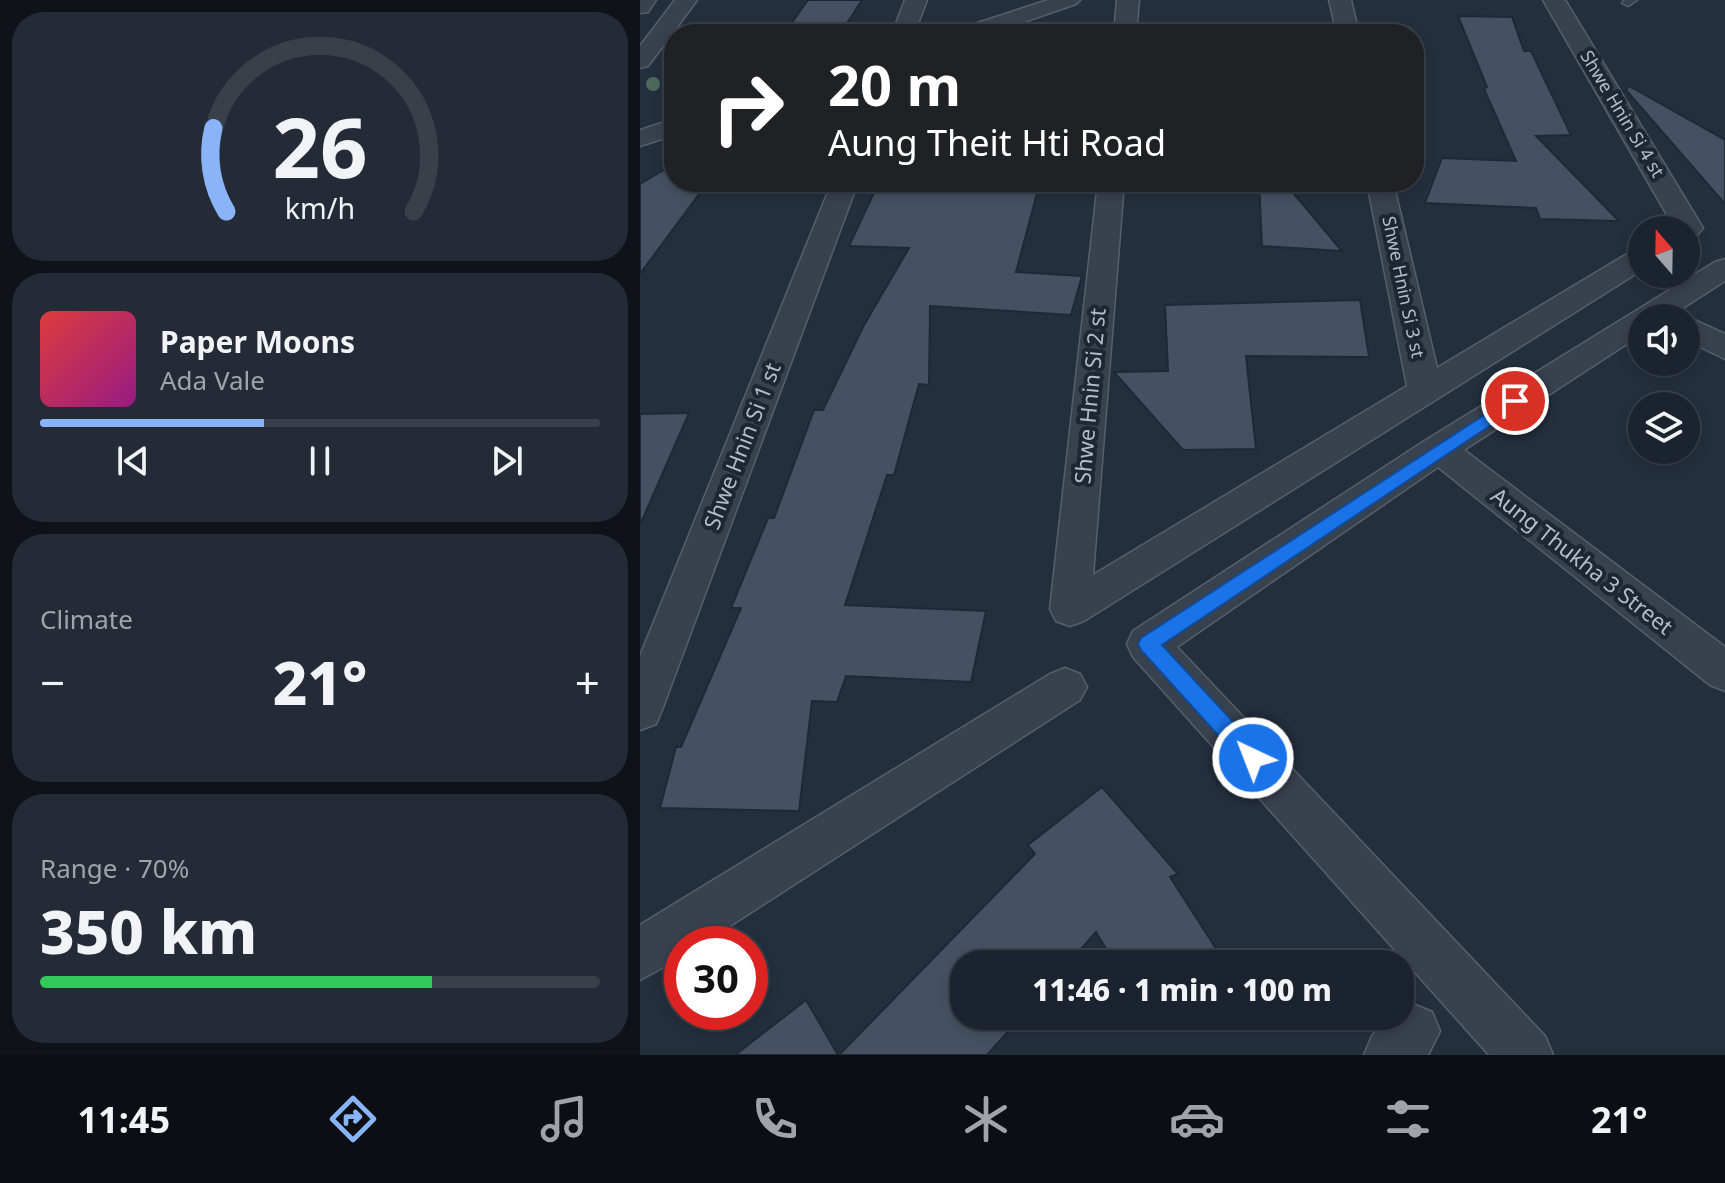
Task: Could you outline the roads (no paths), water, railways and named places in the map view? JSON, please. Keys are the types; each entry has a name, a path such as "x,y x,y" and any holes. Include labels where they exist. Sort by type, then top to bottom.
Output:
{"street":[{"path":"640,7 645,0"},
{"path":"668,24 686,0"},
{"path":"907,24 916,0"},
{"path":"997,24 1069,0"},
{"path":"1126,24 1128,0"},
{"path":"1340,0 1346,24"},
{"name":"Shwe Hnin Si 4 st","path":"1554,0 1680,216"},
{"path":"640,61 664,29"},
{"path":"640,138 664,130"},
{"name":"Shwe Hnin Si 1 st","path":"640,710 841,192"},
{"name":"Shwe Hnin Si 2 st","path":"1110,192 1070,609 1425,391"},
{"name":"Shwe Hnin Si 3 st","path":"1382,192 1425,391"},
{"path":"1425,391 1628,266"},
{"path":"1672,304 1725,268"},
{"path":"1526,1055 1148,644 1439,449 1628,333"},
{"path":"1700,334 1725,348"},
{"name":"Aung Thukha 3 Street","path":"1439,449 1725,672"},
{"path":"640,954 1065,687"}]}
